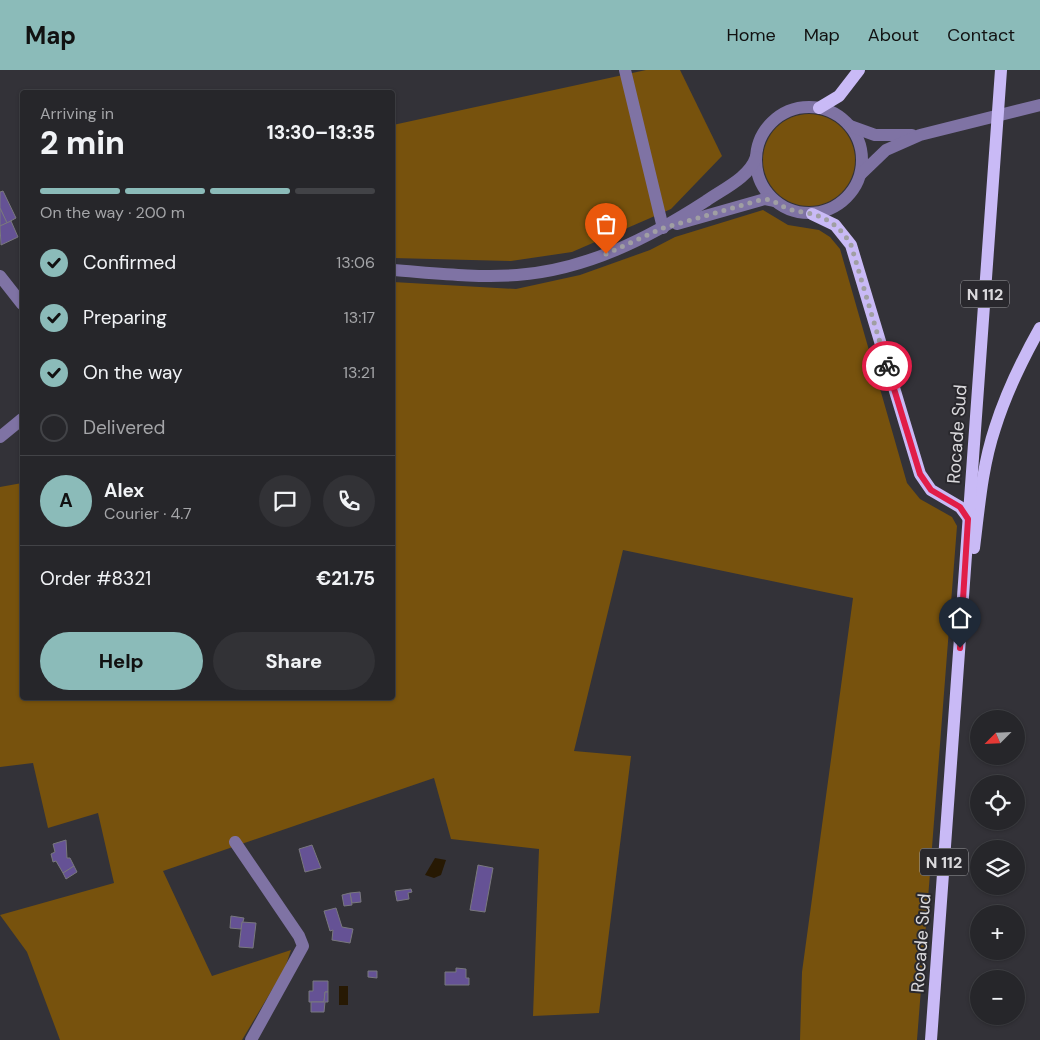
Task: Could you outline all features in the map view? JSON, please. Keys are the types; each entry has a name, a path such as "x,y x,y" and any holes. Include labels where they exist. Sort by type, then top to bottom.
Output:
{"main road":[{"path":"819,108 839,96 859,70"},
{"name":"Rocade Sud","path":"931,1040 1001,70"},
{"path":"812,214 835,224 847,237 851,245 920,474 931,490 960,507 968,519"},
{"path":"957,685 984,475 992,438 1015,374 1040,328"}],"street":[{"path":"625,70 663,228"},
{"path":"861,174 886,150 920,135 1039,105"},
{"path":"395,270 487,275 535,273 577,264 663,228 764,199 775,201 799,212 812,214 825,211 843,202 856,186 861,174 862,157 859,140 850,126 841,117 819,108 805,107 791,110 779,117 763,134 750,169 663,228"},
{"path":"850,126 874,135 920,135"},
{"path":"756,157 761,181 775,201"},
{"path":"0,276 20,301"},
{"path":"0,437 20,421"},
{"path":"235,842 299,936 303,946 251,1040"}],"shaded area":[{"path":"646,70 680,70 722,156 671,209 572,252 511,261 395,258 395,125"},
{"path":"809,114 827,118 841,128 851,142 855,160 851,178 841,192 827,202 809,206 791,202 777,192 767,178 763,160 767,142 777,128 791,118"},
{"path":"763,210 788,225 819,230 830,237 840,249 907,483 920,499 952,517 957,526 917,1040 800,1040 802,972 853,598 623,550 574,751 631,756 599,1013 533,1016 539,849 451,839 434,778 163,871 212,976 291,950 285,968 242,1040 60,1040 27,952 0,915 114,883 98,813 48,828 33,763 0,767 0,487 20,483 20,700 395,700 395,282 516,289 580,275 650,250 675,237"},
{"path":"435,858 446,860 441,875 434,878 425,875"},
{"path":"339,986 348,986 348,1005 339,1005"}],"building":[{"path":"3,191 16,218 7,223 0,208 0,192"},
{"path":"0,208 7,223 0,226"},
{"path":"11,221 18,237 1,245 0,226"},
{"path":"66,840 67,858 70,858 74,866 63,873 56,861 53,862 51,854 55,852 53,844"},
{"path":"312,845 321,868 305,872 299,849"},
{"path":"478,865 493,868 485,912 470,910"},
{"path":"74,866 77,872 66,879 63,873"},
{"path":"411,889 412,892 408,893 409,899 397,901 395,891"},
{"path":"360,892 361,902 352,903 350,893"},
{"path":"350,893 352,905 344,906 342,895"},
{"path":"336,908 342,927 353,929 350,943 332,940 333,930 330,931 324,911"},
{"path":"231,916 244,918 241,929 230,928"},
{"path":"242,922 256,923 253,948 239,947"},
{"path":"456,968 466,969 466,978 469,978 469,985 445,985 445,972 456,972"},
{"path":"368,971 377,971 377,978 368,977"},
{"path":"313,981 328,981 328,992 325,992 324,1002 309,1002 309,991 313,991"},
{"path":"325,992 328,992 328,1002 325,1002 324,1012 311,1012 311,1002 324,1002"}],"way so far":[{"path":"606,254 663,228 764,199 775,201 786,208 812,214 835,224 847,237 851,245 887,366"}],"route":[{"path":"887,366 923,480 936,495 960,507 968,519 960,648"}]}
